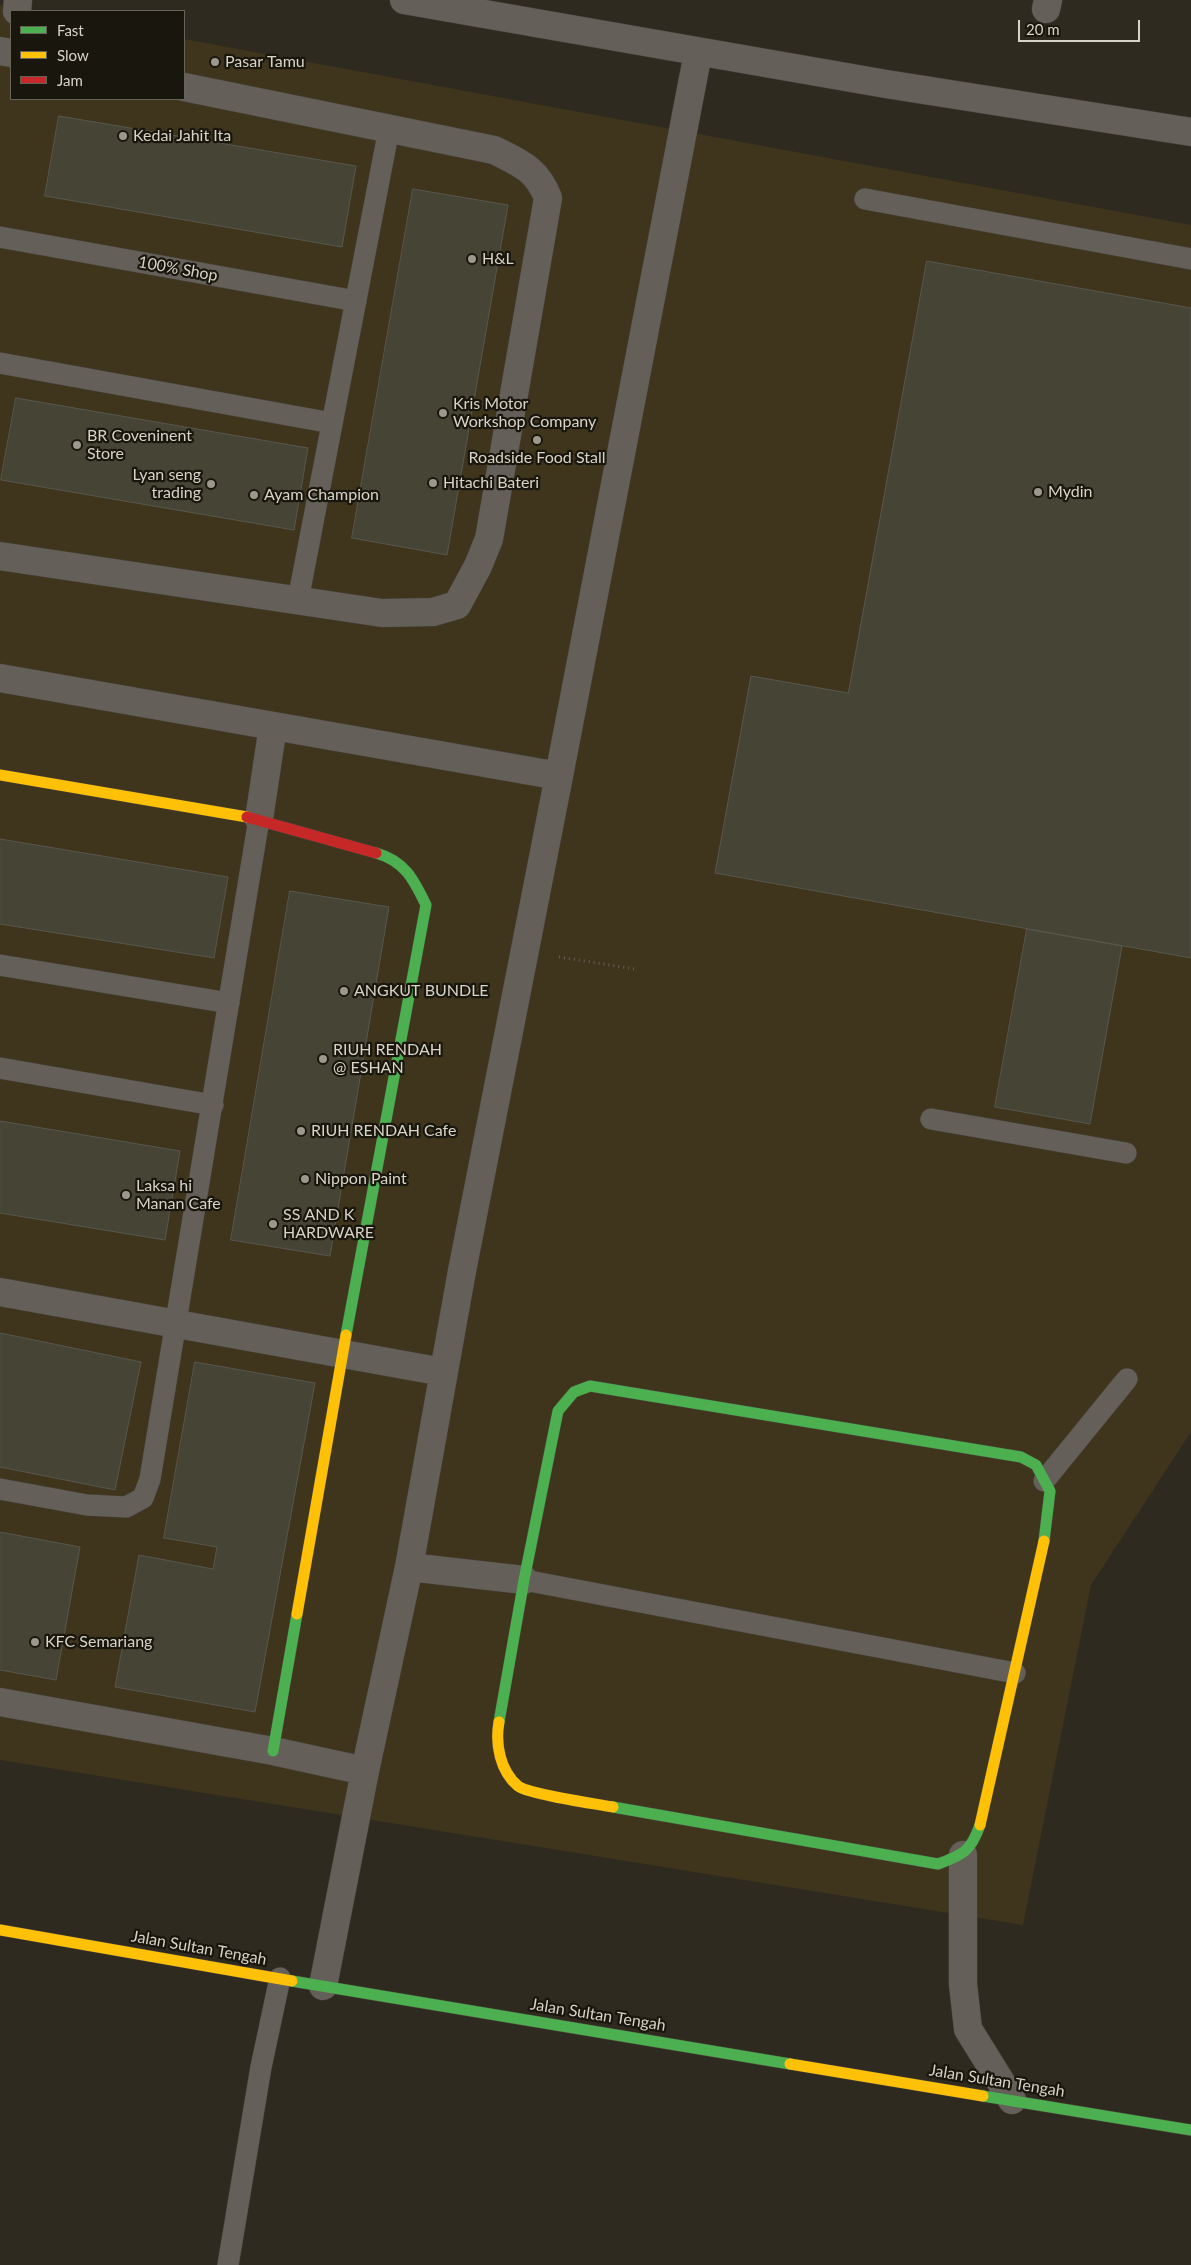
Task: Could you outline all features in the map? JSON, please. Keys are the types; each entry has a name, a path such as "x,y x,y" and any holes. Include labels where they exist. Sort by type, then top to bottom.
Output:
{"street":[{"path":"404,0 698,53 1191,132"},
{"path":"323,1986 365,1771 409,1567 443,1372 698,53"},
{"path":"0,556 382,613 433,612 457,605 478,566 489,538 548,198 542,182 524,166 494,150 185,88"},
{"path":"0,678 559,776"},
{"path":"259,819 274,726"},
{"path":"0,774 259,819 388,856 413,877 426,905 342,1354 273,1751"},
{"path":"0,1292 177,1326 443,1372"},
{"path":"590,1386 1021,1457 1036,1465 1050,1491 1045,1536 982,1819 973,1846 963,1855 938,1864 559,1797 519,1787 502,1766 498,1734 524,1580 558,1411 574,1392 590,1386"},
{"path":"409,1567 524,1580"},
{"path":"0,1702 273,1751 365,1771"},
{"path":"963,1855 963,1984 968,2029 1012,2100"},
{"name":"Jalan Sultan Tengah","path":"0,1930 323,1986 1191,2130"}],"lane":[{"path":"298,600 389,129"},
{"path":"865,199 1191,259"},
{"name":"100% Shop","path":"0,237 356,301"},
{"path":"0,363 332,423"},
{"path":"0,1489 87,1505 126,1507 143,1498 150,1479 177,1326 259,819"},
{"path":"0,965 229,1003"},
{"path":"0,1068 213,1105"},
{"path":"932,1119 1126,1153"},
{"path":"1044,1481 1127,1379"},
{"path":"524,1580 1015,1673"},
{"path":"228,2265 261,2067 280,1978"}],"path":[{"path":"524,951 635,969"}],"shaded area":[{"path":"0,5 28,10 10,10 10,100 185,100 185,39 1191,225 1191,1432 1091,1585 1023,1925 0,1760"}],"building":[{"path":"59,116 356,166 342,247 45,196"},
{"path":"413,189 508,205 447,555 352,538"},
{"name":"Mydin","path":"927,261 1191,308 1191,958 715,873 751,676 848,693"},
{"path":"16,398 308,448 294,530 1,480"},
{"path":"0,839 228,877 214,958 0,924"},
{"path":"290,891 389,907 330,1256 231,1240"},
{"path":"1027,929 1122,946 1090,1124 995,1107"},
{"path":"0,1121 180,1151 165,1240 0,1213"},
{"path":"0,1333 141,1362 115,1490 0,1467"},
{"path":"195,1362 315,1383 255,1712 115,1687 139,1555 213,1569 217,1547 164,1538"},
{"path":"0,1532 80,1547 56,1680 0,1670"}],"traffic: fast":[{"path":"346,1335 426,905 413,880 401,866 376,853"},
{"path":"590,1386 1021,1457 1036,1465 1050,1491 1044,1541"},
{"path":"499,1722 524,1580 558,1411 574,1392 590,1386"},
{"path":"273,1751 297,1614"},
{"path":"613,1807 938,1864 954,1858 965,1851 973,1841 980,1825"},
{"path":"292,1981 790,2064"},
{"path":"983,2096 1191,2130"}],"traffic: slow":[{"path":"0,775 247,817"},
{"path":"297,1614 346,1335"},
{"path":"980,1825 1044,1541"},
{"path":"499,1722 500,1757 507,1773 518,1786 548,1795 613,1807"},
{"path":"0,1930 292,1981"},
{"path":"790,2064 983,2096"}],"traffic: jam":[{"path":"247,817 376,853"}],"place":[{"name":"Pasar Tamu","path":"215,62"},
{"name":"Kedai Jahit Ita","path":"123,136"},
{"name":"H&L","path":"472,259"},
{"name":"Kris Motor Workshop Company","path":"443,413"},
{"name":"Roadside Food Stall","path":"537,440"},
{"name":"BR Coveninent Store","path":"77,445"},
{"name":"Hitachi Bateri","path":"433,483"},
{"name":"Lyan seng trading","path":"211,484"},
{"name":"Mydin","path":"1038,492"},
{"name":"Ayam Champion","path":"254,495"},
{"name":"ANGKUT BUNDLE","path":"344,991"},
{"name":"RIUH RENDAH @ ESHAN","path":"323,1059"},
{"name":"RIUH RENDAH Cafe","path":"301,1131"},
{"name":"Nippon Paint","path":"305,1179"},
{"name":"Laksa hi Manan Cafe","path":"126,1195"},
{"name":"SS AND K HARDWARE","path":"273,1224"},
{"name":"KFC Semariang","path":"35,1642"}]}
